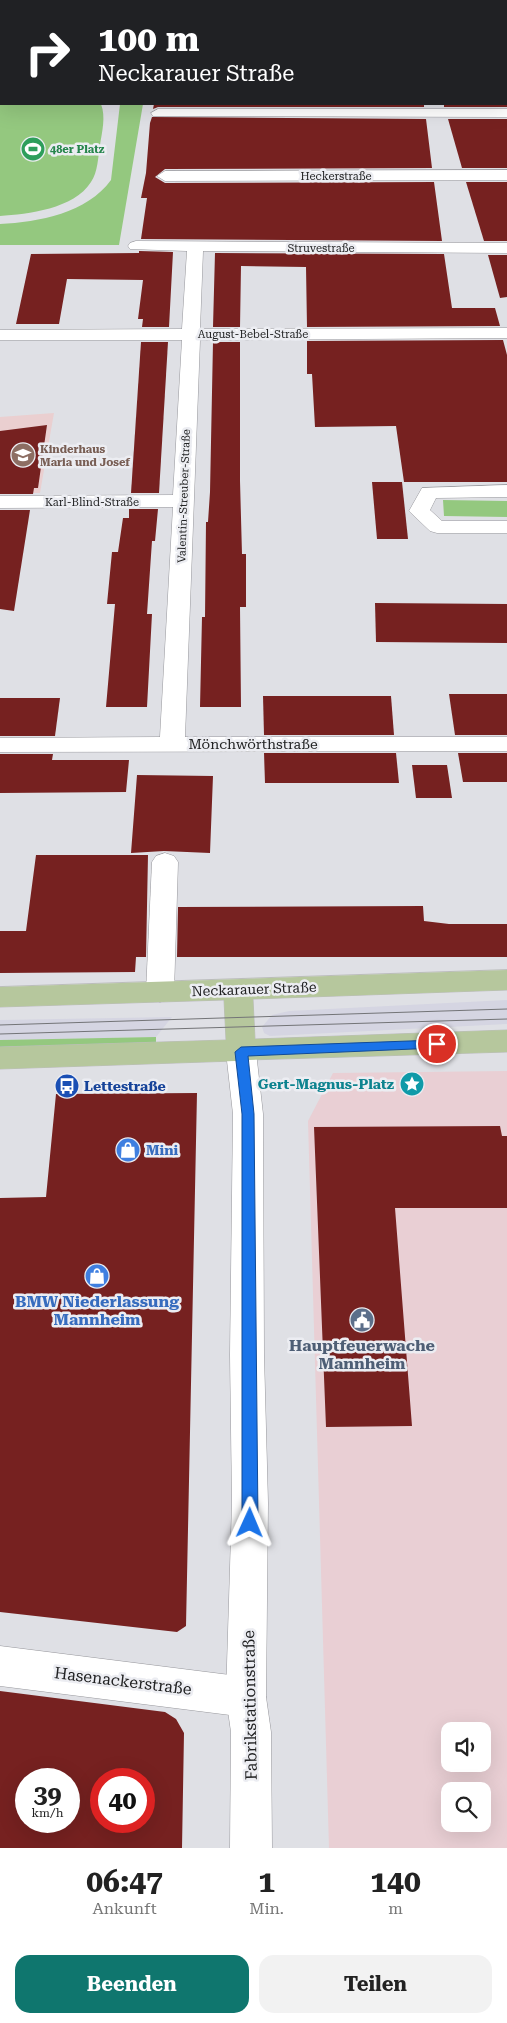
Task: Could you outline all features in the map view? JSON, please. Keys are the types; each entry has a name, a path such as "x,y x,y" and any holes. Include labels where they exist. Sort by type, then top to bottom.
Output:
{"main road":[{"name":"Neckarauer Straße","path":"0,998 507,980"},
{"path":"238,990 241,1052"},
{"path":"0,1058 241,1052 507,1041"}],"street":[{"path":"158,114 504,113"},
{"name":"Heckerstraße","path":"165,176 507,175"},
{"name":"Struvestraße","path":"136,246 195,248 507,248"},
{"name":"Valentin-Streuber-Straße","path":"172,745 195,248"},
{"name":"August-Bebel-Straße","path":"0,335 507,333"},
{"path":"507,491 429,492 419,510 437,527 507,527"},
{"name":"Karl-Blind-Straße","path":"0,502 183,501"},
{"name":"Mönchwörthstraße","path":"0,745 507,744"},
{"path":"160,992 166,862"},
{"name":"Fabrikstationstraße","path":"241,1052 248,1114 247,1355 250,1503 246,1697 251,1732 251,1848"},
{"name":"Hasenackerstraße","path":"0,1666 246,1697"}],"shaded area":[{"name":"Kinderhaus Maria und Josef","path":"54,413 40,493 0,493 0,417"},
{"path":"507,1000 507,1024 270,1036 264,1033 262,1027 272,1015 289,1011"},
{"path":"172,1017 156,1037 0,1040 0,1020"},
{"path":"507,1071 507,1848 329,1848 308,1121 333,1073"}],"green space":[{"path":"0,105 101,105 103,124 95,174 83,191 74,198 50,208 24,214 0,216"},
{"path":"120,105 143,105 119,245 0,245 0,224 30,221 61,214 89,201 111,180"},
{"path":"443,500 507,501 507,517 444,516"},
{"path":"156,1037 156,1044 0,1047 0,1040"}],"building":[{"path":"154,105 424,105 424,107 158,107 153,109"},
{"path":"444,105 507,105 507,107 444,107"},
{"path":"152,117 426,119 432,168 165,169 155,177 165,183 434,182 442,241 141,239 147,198 141,198 146,173"},
{"path":"448,119 507,119 507,168 462,168"},
{"path":"466,182 507,182 507,241 484,241"},
{"path":"139,251 173,252 169,327 142,327 143,319 138,319 143,280 67,279 59,324 16,324 31,254 139,253"},
{"path":"215,253 444,254 452,308 495,308 500,326 307,327 306,267 241,266 240,327 213,327"},
{"path":"488,255 507,255 507,297 500,298"},
{"path":"503,340 507,355 507,482 404,482 396,426 315,427 312,374 307,374 307,341"},
{"path":"141,342 168,342 159,493 131,493"},
{"path":"213,342 240,342 242,554 246,554 246,607 240,607 241,707 200,707 202,617 205,617 206,522 208,522 210,492"},
{"name":"Kinderhaus Maria und Josef","path":"47,425 38,488 34,488 33,494 0,494 0,431"},
{"path":"372,482 402,482 408,539 377,539"},
{"path":"129,509 158,509 155,541 152,541 147,614 152,614 147,707 106,707 115,604 107,604 112,552 118,552 123,518 129,518"},
{"path":"0,510 30,510 14,611 0,609"},
{"path":"375,603 507,604 507,643 376,642"},
{"path":"449,694 507,694 507,735 455,735"},
{"path":"263,696 391,696 394,735 264,735"},
{"path":"0,698 60,698 55,736 0,736"},
{"path":"264,753 396,753 399,783 265,783"},
{"path":"458,753 507,753 507,782 463,782"},
{"path":"0,754 53,754 52,760 129,760 126,792 0,793"},
{"path":"412,765 447,765 452,798 416,798"},
{"path":"137,775 213,776 210,853 164,851 131,853"},
{"path":"36,855 148,855 146,957 136,957 135,972 0,973 0,931 26,931"},
{"path":"423,906 424,921 449,924 507,924 507,957 177,957 178,907"},
{"name":"BMW Niederlassung Mannheim","path":"197,1093 186,1626 177,1632 0,1612 0,1198 46,1197 56,1094"},
{"name":"Hauptfeuerwache Mannheim","path":"500,1126 502,1136 507,1136 507,1208 395,1208 412,1426 326,1427 314,1127"},
{"path":"0,1691 165,1712 176,1719 184,1733 182,1848 0,1848"}],"tram line":[{"path":"0,1025 507,1009"},
{"path":"0,1034 507,1019"}],"place":[{"name":"48er Platz","path":"33,149"},
{"name":"Kinderhaus Maria und Josef","path":"23,455"},
{"name":"Gert-Magnus-Platz","path":"412,1084"},
{"name":"Lettestraße","path":"67,1086"},
{"name":"Mini","path":"128,1150"},
{"name":"BMW Niederlassung Mannheim","path":"97,1276"},
{"name":"Hauptfeuerwache Mannheim","path":"362,1320"}],"route":[{"path":"250,1523 247,1355 248,1114 241,1052 437,1044"}]}
